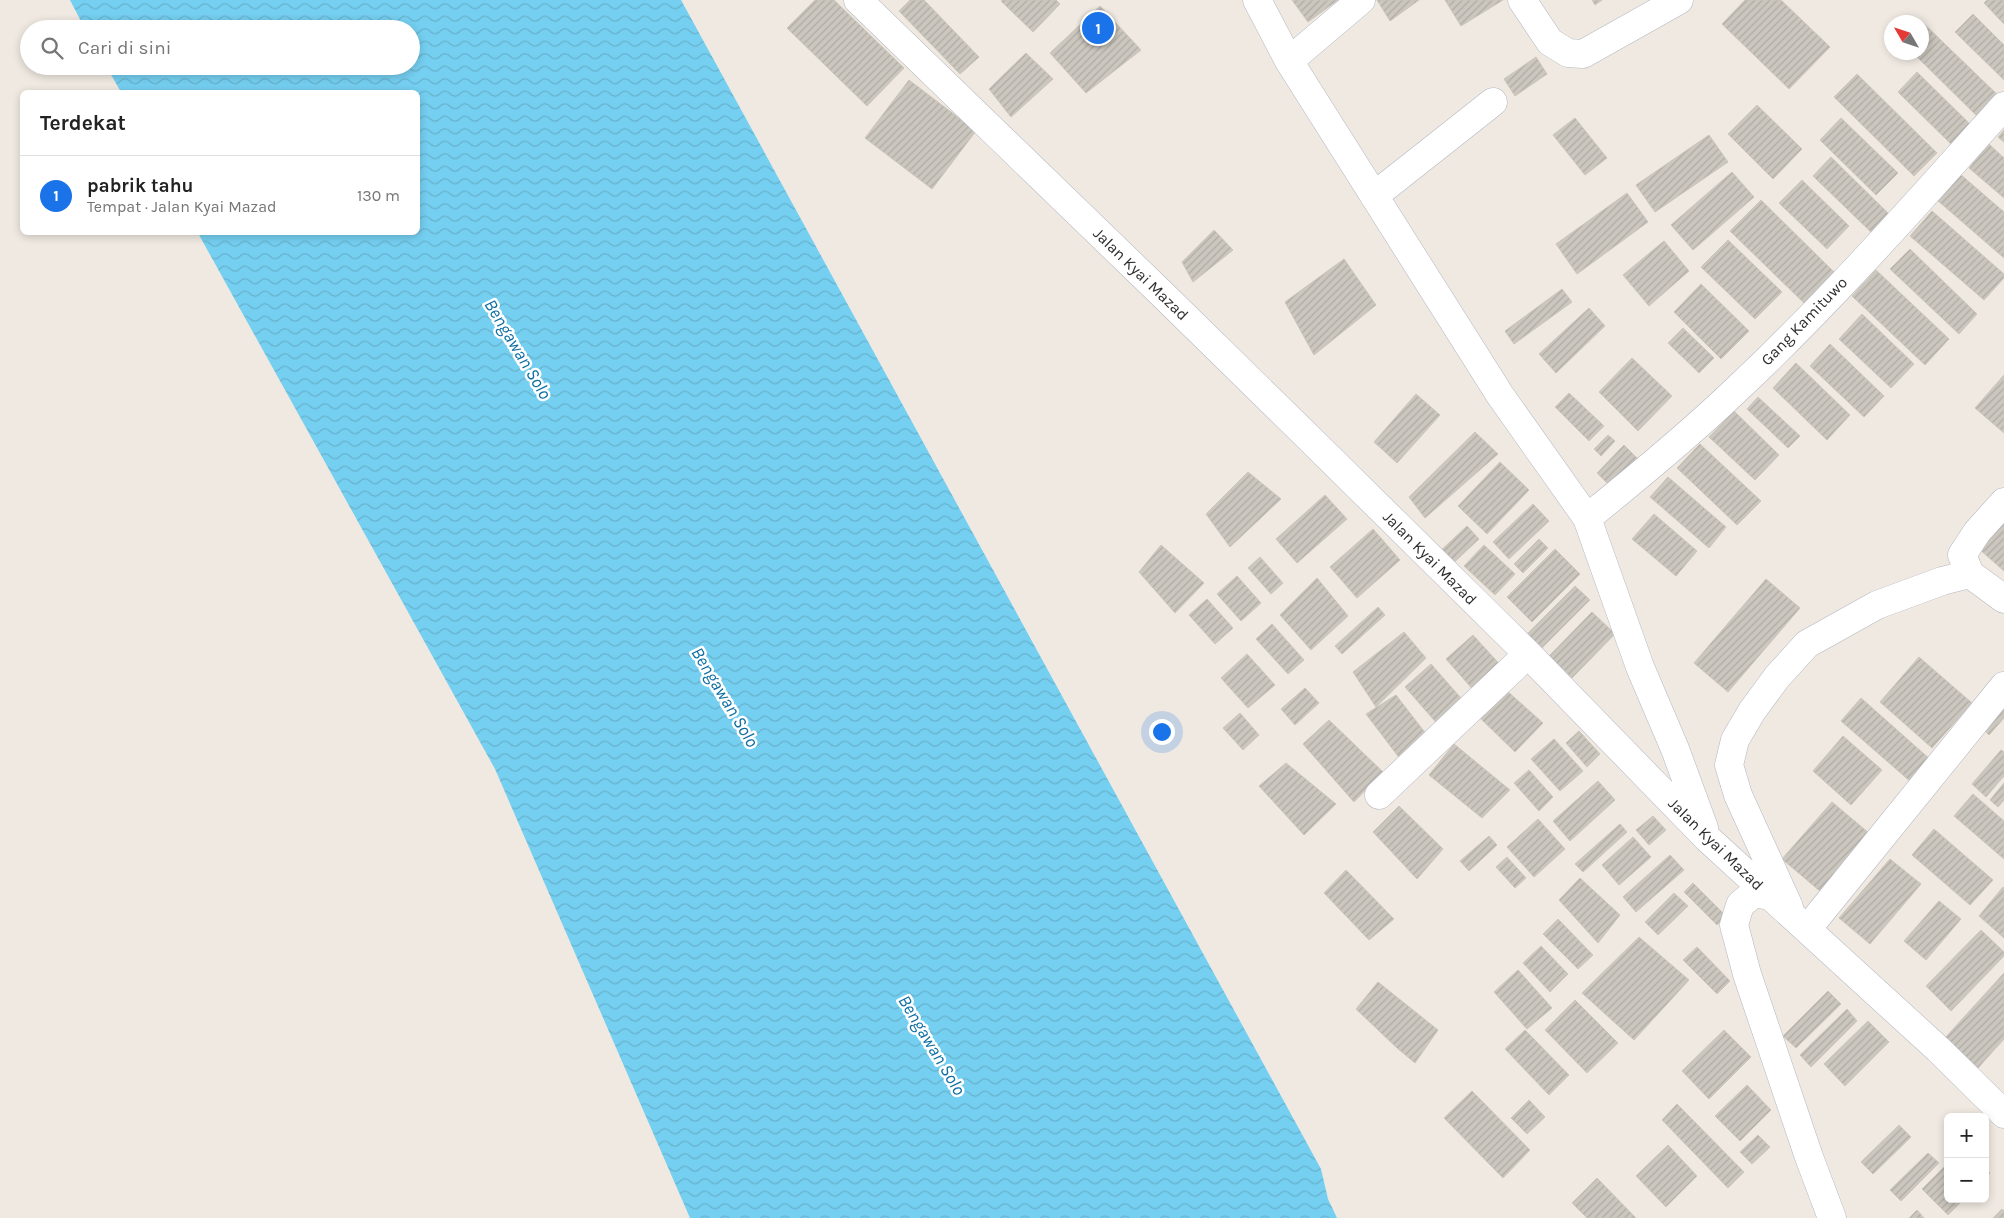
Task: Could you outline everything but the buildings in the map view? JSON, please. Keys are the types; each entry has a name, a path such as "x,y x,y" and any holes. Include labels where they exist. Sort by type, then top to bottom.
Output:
{"street":[{"name":"Jalan Kyai Mazad","path":"858,0 1160,292 1528,654 1707,838 1938,1048 2004,1114"},
{"path":"1257,0 1289,61 1500,394 1587,518 1640,668 1674,749 1707,838"},
{"path":"1289,61 1361,0"},
{"path":"1522,0 1550,42 1568,53 1583,54 1679,0"},
{"path":"1374,196 1493,102"},
{"name":"Gang Kamituwo","path":"1587,518 1646,470 1736,390 1893,230 2004,106"},
{"path":"2004,502 1977,532 1962,555 1970,574 2004,599"},
{"path":"1970,574 1942,581 1877,605 1808,644 1777,677 1752,711 1735,740 1729,764 1738,796 1800,922 2004,686"},
{"path":"1379,795 1528,654"},
{"path":"1770,896 1754,893 1740,905 1734,925 1747,974 1809,1157 1832,1218"}],"water":[{"name":"Bengawan Solo","path":"70,0 681,0 1321,1169 1328,1199 1337,1218 690,1218 495,769 199,235 420,235 420,90 120,90 111,75 420,75 420,20 80,20"}],"place":[{"name":"pabrik tahu","path":"1098,28"}]}
